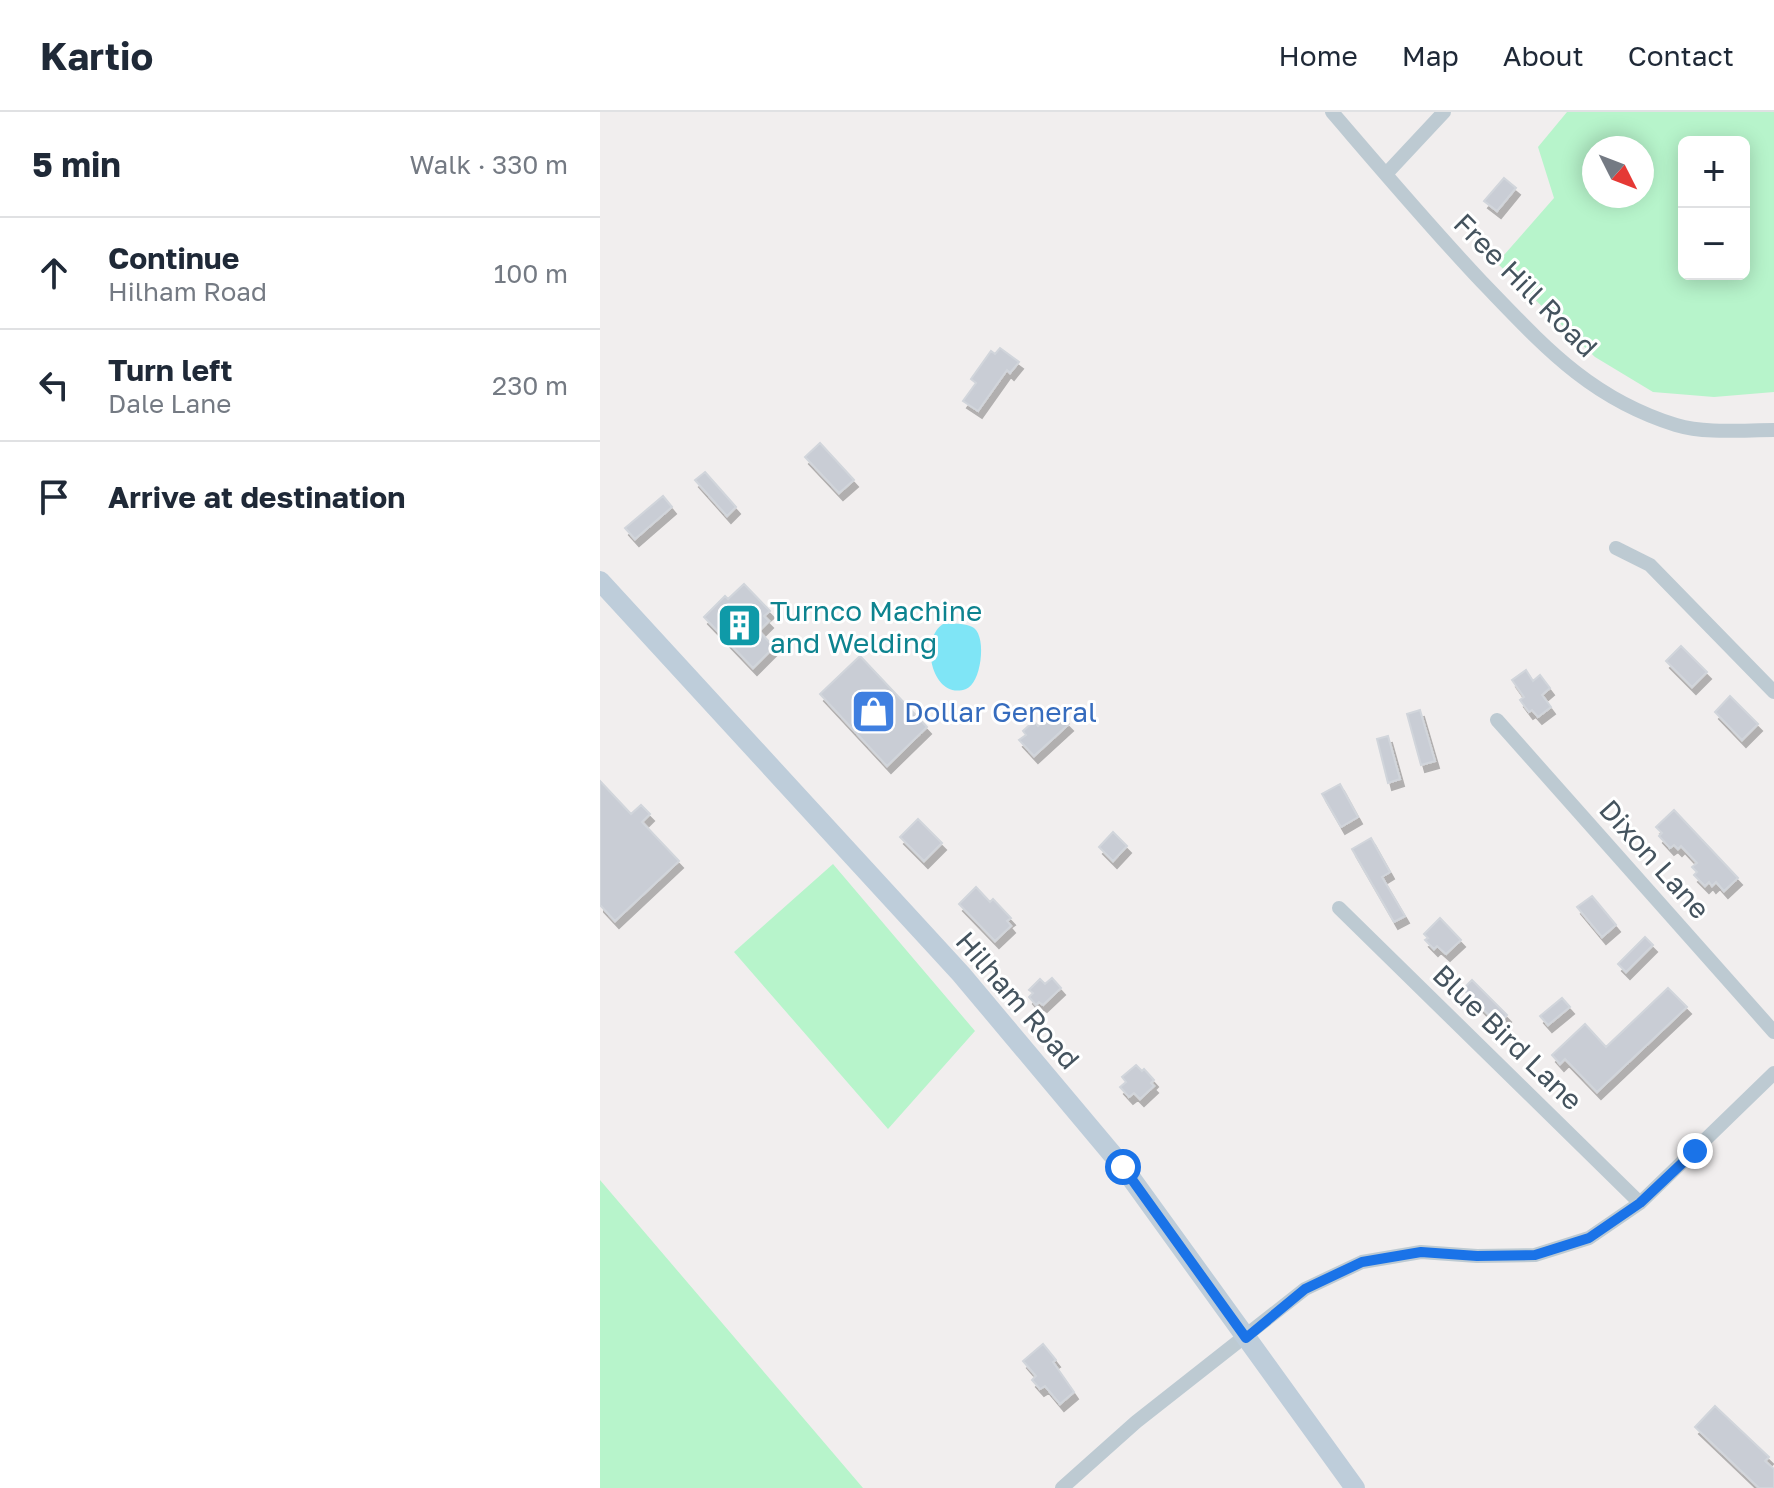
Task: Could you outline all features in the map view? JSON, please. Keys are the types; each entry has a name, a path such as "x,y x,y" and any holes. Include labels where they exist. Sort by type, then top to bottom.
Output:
{"main road":[{"name":"Hilham Road","path":"600,581 961,974 1123,1167 1355,1488"}],"street":[{"name":"Free Hill Road","path":"1332,112 1439,236 1530,332 1562,363 1594,387 1628,407 1680,426 1774,430"},
{"path":"1386,174 1444,112"},
{"path":"1616,548 1650,565 1774,692"},
{"name":"Dixon Lane","path":"1497,720 1774,1032"},
{"name":"Blue Bird Lane","path":"1339,908 1640,1203"},
{"path":"1062,1488 1136,1422 1305,1289 1362,1262 1421,1252 1477,1256 1535,1255 1589,1238 1640,1203 1774,1073"}],"green space":[{"path":"1567,112 1774,112 1774,392 1714,397 1653,392 1595,357 1497,263 1554,198 1538,147"},
{"path":"833,864 975,1031 888,1129 734,952"},
{"path":"600,1180 863,1488 600,1488"}],"water":[{"path":"943,624 967,625 978,633 981,650 979,670 966,689 954,690 945,686 937,678 933,667 932,642"}],"building":[{"path":"1504,178 1516,188 1497,211 1484,201"},
{"path":"1000,348 1019,362 1010,373 1007,370 978,411 963,401 976,383 971,379 991,351 995,354"},
{"path":"820,443 854,480 839,493 805,457"},
{"path":"705,472 736,507 727,516 695,480"},
{"path":"663,496 672,507 635,539 625,528"},
{"name":"Turnco Machine and Welding","path":"744,584 770,611 764,616 769,621 759,631 774,647 753,668 704,617 725,596 728,599"},
{"path":"1681,646 1707,672 1692,687 1666,661"},
{"name":"Dollar General","path":"860,656 927,727 887,766 820,694"},
{"path":"1526,670 1533,681 1540,675 1550,688 1542,695 1551,707 1538,717 1532,710 1529,712 1520,700 1524,697 1512,680"},
{"path":"1730,696 1758,724 1742,740 1715,712"},
{"path":"1420,710 1435,761 1421,765 1407,714"},
{"path":"1056,711 1069,724 1034,756 1019,740 1026,735 1023,731 1034,721 1038,726"},
{"path":"1388,736 1400,779 1388,783 1377,739"},
{"path":"600,781 631,814 641,805 650,814 642,822 679,861 615,921 600,905"},
{"path":"1340,784 1358,817 1341,827 1322,794"},
{"path":"1674,810 1738,878 1724,891 1716,882 1705,886 1694,875 1697,872 1692,867 1697,863 1681,846 1678,849 1674,845 1670,848 1659,836 1662,833 1656,827"},
{"path":"918,819 942,843 924,861 900,837"},
{"path":"1113,832 1127,846 1113,861 1099,847"},
{"path":"1371,838 1390,872 1382,877 1405,916 1394,922 1352,849"},
{"path":"976,887 1011,918 1007,921 1011,926 995,941 959,904"},
{"path":"1592,896 1616,925 1602,937 1577,907"},
{"path":"1440,918 1461,940 1446,954 1437,946 1434,949 1425,940 1428,938 1424,934"},
{"path":"1645,937 1653,945 1626,972 1618,964"},
{"path":"1052,978 1061,988 1043,1005 1039,1002 1036,1005 1029,997 1033,993 1029,990 1040,979 1045,984"},
{"path":"1472,980 1507,1015 1498,1024 1463,989"},
{"path":"1668,988 1687,1007 1597,1092 1565,1059 1560,1064 1552,1055 1585,1024 1606,1047"},
{"path":"1562,998 1570,1007 1548,1025 1540,1016"},
{"path":"1136,1065 1154,1080 1151,1083 1154,1086 1140,1099 1134,1093 1129,1097 1120,1087 1126,1082 1122,1077"},
{"path":"1043,1344 1074,1392 1060,1404 1045,1386 1040,1389 1032,1380 1036,1376 1023,1361"},
{"path":"1715,1406 1769,1457 1765,1461 1774,1469 1774,1488 1759,1488 1695,1427"}],"place":[{"name":"Turnco Machine and Welding","path":"739,626"},
{"name":"Dollar General","path":"873,711"}],"route":[{"path":"1123,1167 1246,1338 1305,1289 1362,1262 1421,1252 1477,1256 1535,1255 1589,1238 1640,1203 1695,1151"}]}
